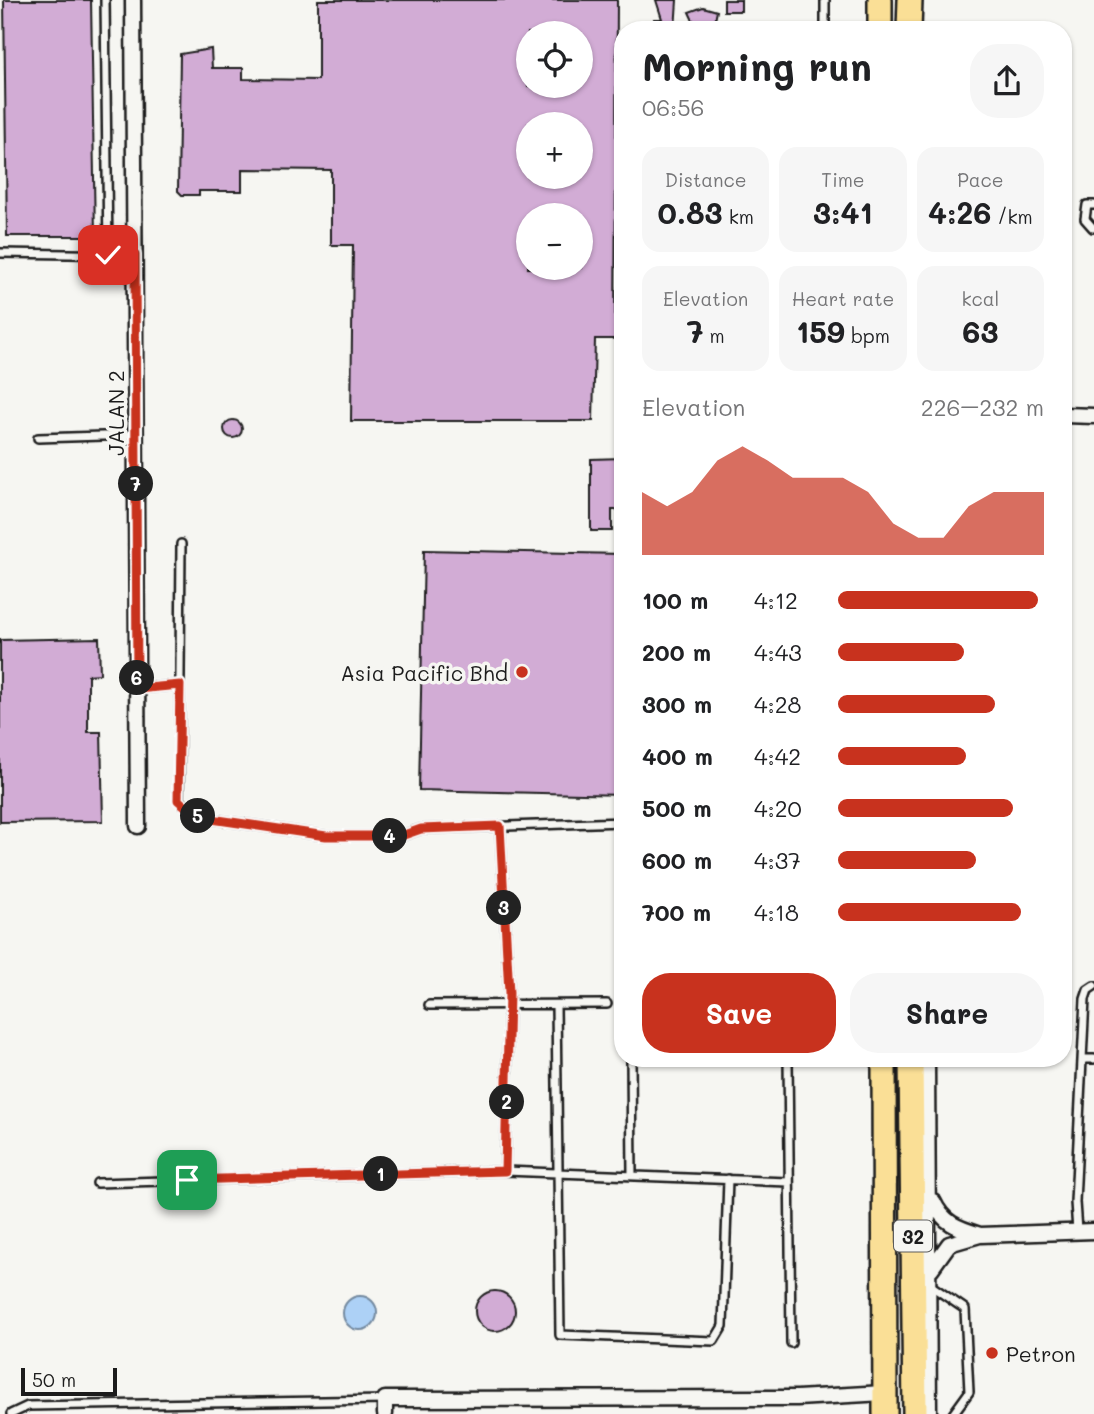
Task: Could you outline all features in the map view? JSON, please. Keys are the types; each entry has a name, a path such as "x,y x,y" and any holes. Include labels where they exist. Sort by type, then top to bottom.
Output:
{"main road":[{"path":"880,0 880,21"},
{"path":"910,21 913,2"},
{"name":"32","path":"884,1067 884,1403"},
{"name":"32","path":"911,1067 915,1414"}],"street":[{"name":"JALAN 2","path":"133,0 138,826"},
{"path":"1072,415 1094,416"},
{"path":"927,1067 930,1194 929,1414"},
{"path":"930,1194 940,1216 952,1225 980,1235"},
{"path":"930,1278 949,1244 980,1235 1094,1231"},
{"path":"797,1398 797,1414"},
{"path":"385,1407 656,1407 797,1398 884,1403"}],"lane":[{"path":"105,0 108,255"},
{"path":"824,21 825,0"},
{"path":"1093,228 1085,219 1087,205 1094,205"},
{"path":"0,253 135,255"},
{"path":"38,438 136,435"},
{"path":"181,544 178,800 198,817 326,836 401,836 421,829 614,821"},
{"path":"137,689 180,685"},
{"path":"500,826 509,1006 505,1171"},
{"path":"1077,1231 1075,1202 1085,999 1088,990 1094,986"},
{"path":"429,1005 607,1004"},
{"path":"556,1005 560,1335 714,1341 723,1326 728,1180"},
{"path":"1083,1059 1094,1059"},
{"path":"631,1067 632,1176"},
{"path":"788,1067 791,1343"},
{"path":"97,1184 505,1171 789,1182"},
{"path":"930,1278 965,1309 969,1392 953,1414"},
{"path":"11,1414 28,1406 385,1407"}],"water":[{"path":"360,1296 372,1301 377,1313 372,1325 360,1330 348,1325 343,1313 348,1301"}],"building":[{"path":"4,0 91,0 95,236 7,236"},
{"path":"318,0 617,0 617,21 614,21 614,339 595,339 593,421 351,421 353,245 331,245 331,170 242,169 242,191 199,191 199,195 182,195 178,191 180,54 211,49 212,68 243,68 243,79 318,80"},
{"path":"656,0 677,0 676,21 654,21 662,19"},
{"path":"724,0 741,0 741,11 724,11"},
{"path":"703,7 717,11 715,21 693,21 689,12"},
{"path":"233,420 239,423 242,429 239,435 233,438 227,435 224,429 227,423"},
{"path":"614,458 612,531 591,531 591,459"},
{"name":"Asia Pacific Bhd","path":"424,550 614,554 614,795 419,790"},
{"path":"99,638 100,674 88,675 88,732 101,732 103,821 0,822 0,640"},
{"path":"495,1291 503,1292 509,1297 514,1303 514,1319 509,1325 503,1330 495,1331 487,1330 481,1325 476,1319 475,1311 476,1303 481,1297 487,1292"}],"place":[{"name":"Asia Pacific Bhd","path":"522,672"},
{"name":"Petron","path":"992,1353"}],"route":[{"path":"108,255 135,255 137,689 180,685 178,800 198,817 326,836 401,836 421,829 500,826 509,993 505,1171 187,1180"}]}
